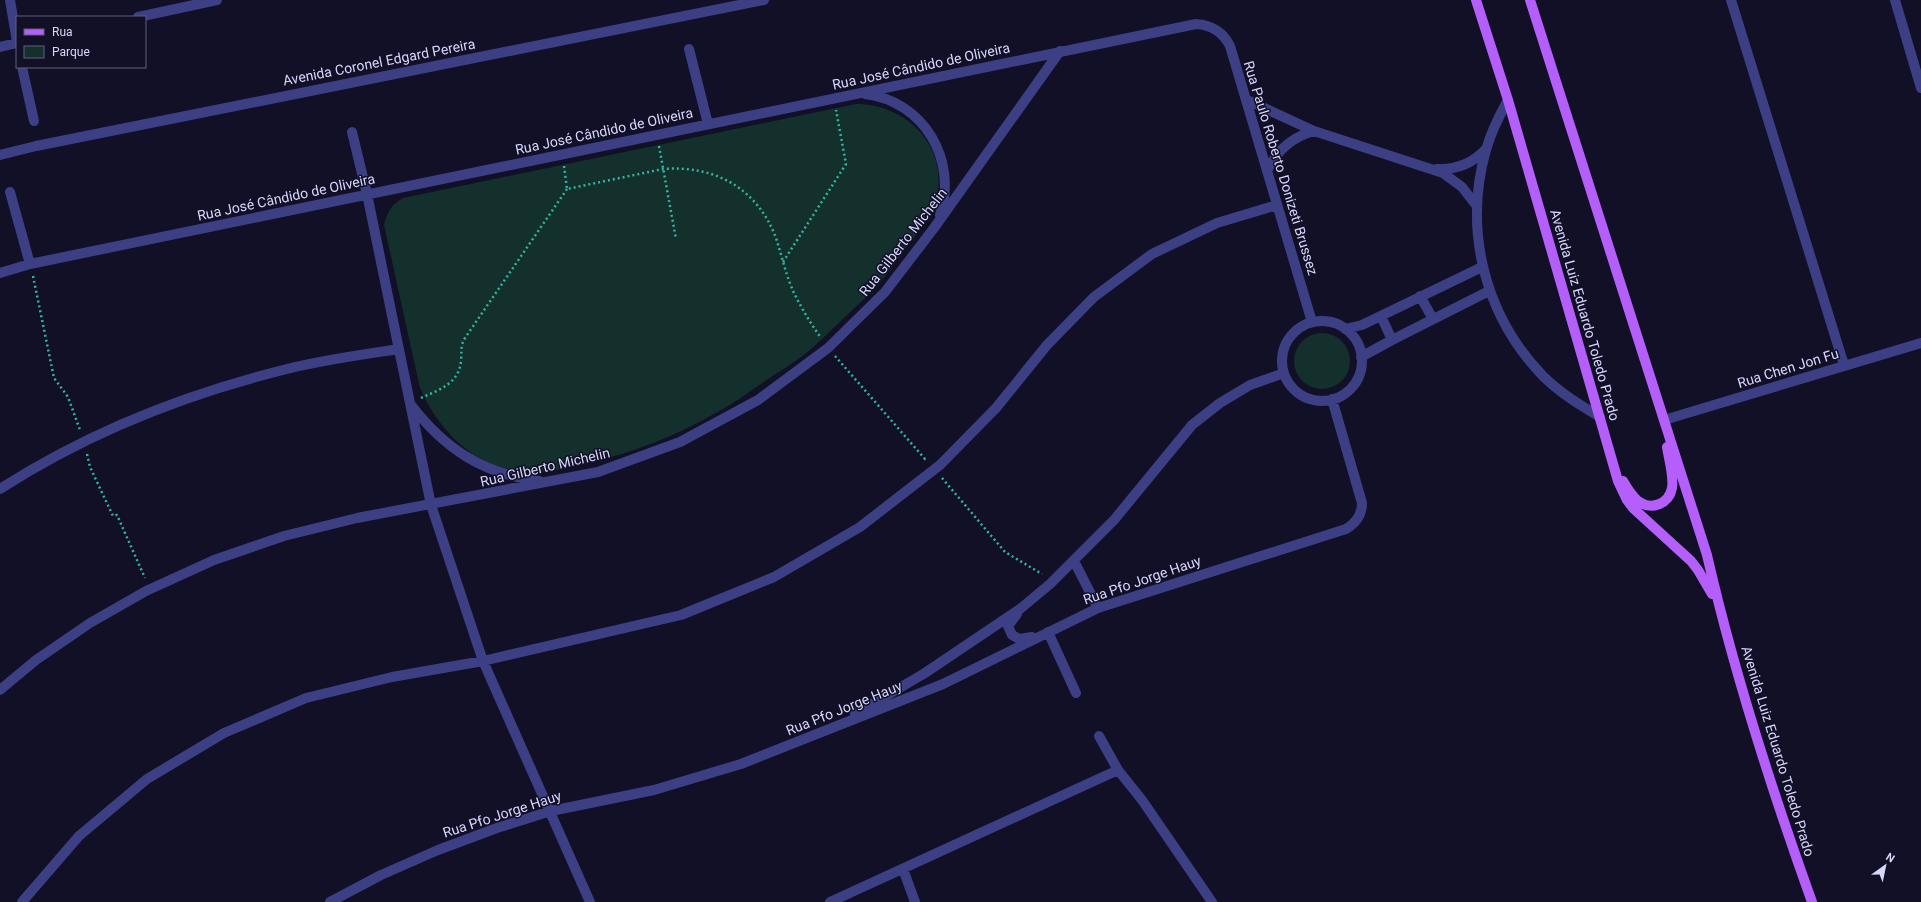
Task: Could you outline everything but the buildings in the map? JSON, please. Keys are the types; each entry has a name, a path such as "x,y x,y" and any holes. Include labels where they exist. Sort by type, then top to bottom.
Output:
{"main road":[{"name":"Avenida Luiz Eduardo Toledo Prado","path":"1476,0 1508,100 1618,481 1627,500 1640,515 1695,565 1719,608"},
{"name":"Avenida Luiz Eduardo Toledo Prado","path":"1530,0 1707,554 1719,608 1773,792 1812,902"},
{"path":"1615,470 1639,502 1654,506 1666,499 1670,493 1672,482 1664,420"}],"street":[{"path":"10,0 16,37"},
{"path":"141,16 175,4 217,0"},
{"name":"Avenida Coronel Edgard Pereira","path":"0,155 36,146 329,86 764,0"},
{"path":"1731,0 1844,365"},
{"path":"1895,0 1921,88"},
{"name":"Rua José Cândido de Oliveira","path":"0,273 30,264 1190,25 1202,24 1214,28"},
{"name":"Rua Paulo Roberto Donizeti Brussez","path":"1214,28 1223,36 1230,46 1312,322"},
{"path":"0,46 16,43"},
{"path":"689,49 708,124"},
{"name":"Rua Gilberto Michelin","path":"0,690 36,660 90,623 146,591 214,560 284,536 357,518 598,472 680,442 758,400 828,348 885,292 934,228 1060,52"},
{"path":"22,68 34,121"},
{"path":"857,93 888,99 901,106 914,115 934,140 944,168 946,184 942,207 934,228"},
{"path":"1246,100 1314,131 1433,168 1453,179 1462,186 1476,205"},
{"path":"1508,100 1495,124 1486,149 1479,176 1476,205 1477,236 1482,267 1489,291 1503,322 1522,351 1544,377 1570,399 1600,417"},
{"path":"1267,171 1275,157 1285,145 1304,134 1314,131"},
{"path":"352,132 367,194 431,505 483,661 551,811 590,902"},
{"path":"1433,168 1452,168 1462,165 1479,156 1486,149"},
{"path":"10,192 30,264"},
{"path":"22,902 79,836 148,779 224,732 306,698 392,677 483,661 681,615 774,578 860,527 940,465 996,408 1047,345 1094,296 1152,254 1217,223 1278,205"},
{"path":"1345,328 1362,325 1482,267"},
{"path":"1361,357 1432,319 1489,291"},
{"path":"1420,296 1432,319"},
{"path":"1381,316 1392,340"},
{"path":"1324,321 1335,323 1345,328 1353,336 1359,346 1361,357 1361,368 1357,379 1351,388 1342,395 1332,399 1320,400 1308,398 1293,388 1284,373 1282,362 1283,351 1293,332 1312,322 1324,321"},
{"name":"Rua Chen Jon Fu","path":"1664,420 1921,343"},
{"path":"0,489 84,441 149,412 216,388 284,369 399,349"},
{"path":"826,731 925,673 1020,609 1050,584 1114,520 1192,425 1220,403 1250,385 1284,373"},
{"name":"Rua Pfo Jorge Hauy","path":"330,902 381,875 438,850 551,811 654,790 741,764 943,684 1098,608 1346,529 1354,524 1359,516 1362,507 1362,498 1332,399"},
{"path":"410,403 426,425 446,444 470,459 494,471 521,479 549,482"},
{"path":"1074,561 1098,608"},
{"path":"1020,609 1008,626 1012,635 1017,638 1024,639 1048,632 1076,693"},
{"path":"1099,736 1118,770 1142,800 1212,902"},
{"path":"830,902 1118,770"},
{"path":"903,869 914,902"}],"path":[{"path":"783,262 846,164 834,98"},
{"path":"660,134 659,150 676,239"},
{"path":"410,403 444,388 453,380 461,364 463,342 567,189 564,166"},
{"path":"567,189 679,168 700,171 725,179 751,198 770,224 794,292 809,322 828,348"}],"green space":[{"path":"856,104 877,106 896,113 912,124 925,138 934,155 938,174 937,193 925,224 881,281 805,354 732,404 673,435 622,454 558,470 528,472 492,464 476,456 462,446 449,434 438,420 420,388 384,225 390,209 399,200"},
{"path":"1322,333 1333,335 1342,341 1348,350 1350,361 1348,372 1342,381 1333,387 1322,389 1311,387 1302,381 1296,372 1294,361 1296,350 1302,341 1311,335"}]}
